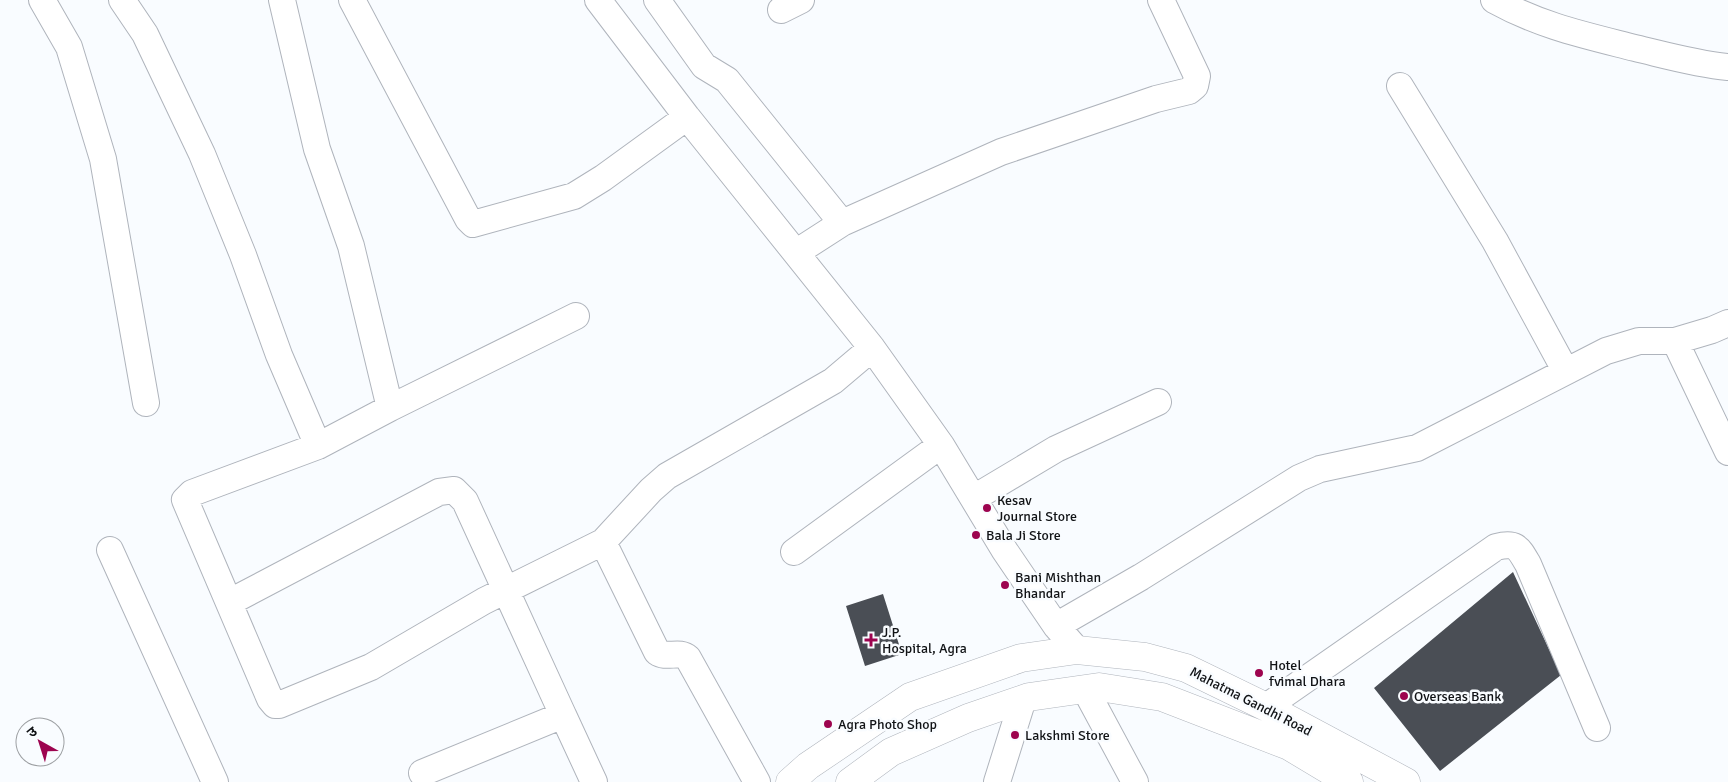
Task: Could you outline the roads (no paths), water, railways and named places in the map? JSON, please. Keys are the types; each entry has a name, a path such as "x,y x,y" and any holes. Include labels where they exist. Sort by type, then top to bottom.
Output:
{"highway":[{"name":"Mahatma Gandhi Road","path":"790,782 808,766 910,697 1021,658 1077,650 1144,658 1186,668 1266,707 1406,782"},
{"name":"Mahatma Gandhi Road","path":"850,782 891,752 968,718 1023,699 1099,687 1162,696 1289,746 1349,782"}],"street":[{"path":"42,0 69,47 103,159 146,403"},
{"path":"122,0 144,34 202,154 243,255 279,355 318,446"},
{"path":"282,0 317,149 350,246 390,408"},
{"path":"352,0 468,219 473,224 574,196 604,178 687,116"},
{"path":"598,0 687,116 872,348 941,446 1005,551 1056,626 1077,650"},
{"path":"657,0 704,66 727,80 842,223"},
{"path":"797,252 842,223 1001,152 1156,100 1189,91 1195,86 1197,76 1161,0"},
{"path":"1494,0 1524,16 1565,31 1677,58 1728,67"},
{"path":"1400,86 1495,241 1564,370"},
{"path":"576,316 390,408 318,446 188,496 186,506 274,705 279,705 371,667 505,590 603,542 651,490 667,476 834,381 872,348"},
{"path":"1056,626 1141,577 1299,478 1320,469 1417,448 1564,370 1606,351 1639,341 1675,341 1728,323"},
{"path":"1675,341 1728,452"},
{"path":"974,498 1056,449 1158,402"},
{"path":"794,552 852,513 941,446"},
{"path":"230,602 446,489 454,490 465,501 594,782"},
{"path":"603,542 657,652 662,655 683,654 688,658 757,782"},
{"path":"1266,707 1496,547 1508,544 1516,546 1528,564 1597,728"},
{"path":"110,550 215,782"},
{"path":"1085,689 1135,782"},
{"path":"997,782 1023,699"},
{"path":"422,773 564,715"}],"place":[{"name":"Kesav Journal Store","path":"987,508"},
{"name":"Bala Ji Store","path":"976,535"},
{"name":"Bani Mishthan Bhandar","path":"1005,585"},
{"name":"J.P. Hospital, Agra","path":"871,640"},
{"name":"Hotel fvimal Dhara","path":"1259,673"},
{"name":"Overseas Bank","path":"1404,696"},
{"name":"Agra Photo Shop","path":"828,724"},
{"name":"Lakshmi Store","path":"1015,735"}]}
